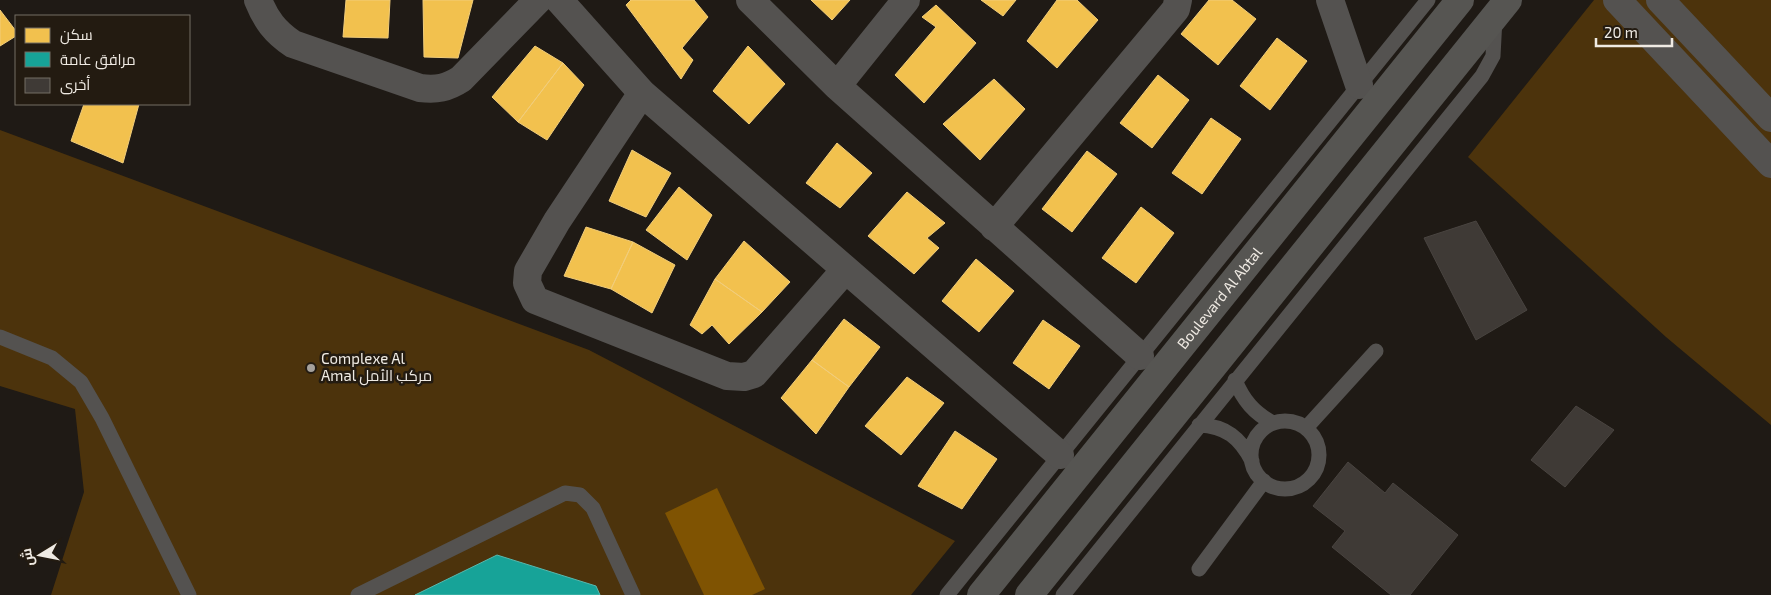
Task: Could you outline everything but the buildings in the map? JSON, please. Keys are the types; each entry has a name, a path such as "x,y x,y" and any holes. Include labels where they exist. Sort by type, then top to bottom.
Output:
{"main road":[{"name":"Boulevard Al Abtal","path":"981,595 1460,0"},
{"path":"1030,595 1502,8"}],"street":[{"path":"258,0 266,20 278,34 293,44 420,88 437,90 451,86 462,79 538,0"},
{"path":"559,0 642,93 1060,455"},
{"path":"750,0 837,86 1140,356"},
{"path":"837,86 906,0"},
{"path":"994,227 1176,9 1178,0"},
{"path":"1330,0 1359,85"},
{"path":"1617,0 1771,164"},
{"path":"1660,0 1771,118"},
{"path":"642,93 557,221 528,271 527,283 535,300 727,376 744,377 754,374 845,270"}],"lane":[{"path":"947,595 1428,0"},
{"path":"1063,595 1482,76 1493,56 1502,8"},
{"path":"0,337 52,358 81,382 102,418 189,595"},
{"path":"1306,428 1376,351"},
{"path":"1235,380 1239,391 1253,410 1273,423"},
{"path":"1199,425 1213,426 1226,430 1237,438 1252,461 1256,472 1264,481 1275,487 1298,486 1308,480 1315,471 1319,460 1319,448 1314,437 1306,428 1290,421 1273,423 1263,429 1256,438 1252,450 1252,461"},
{"path":"1199,569 1264,481"},
{"path":"358,595 565,493 580,495 593,508 633,595"}],"shaded area":[{"path":"1594,0 1771,0 1771,425 1666,337 1468,157"},
{"name":"Complexe Al Amal مركب الأمل","path":"0,130 589,350 955,541 911,595 51,595 84,492 75,409 0,386"},
{"path":"717,488 765,589 752,595 704,595 665,513"}],"place":[{"name":"Complexe Al Amal مركب الأمل","path":"311,368"}]}
